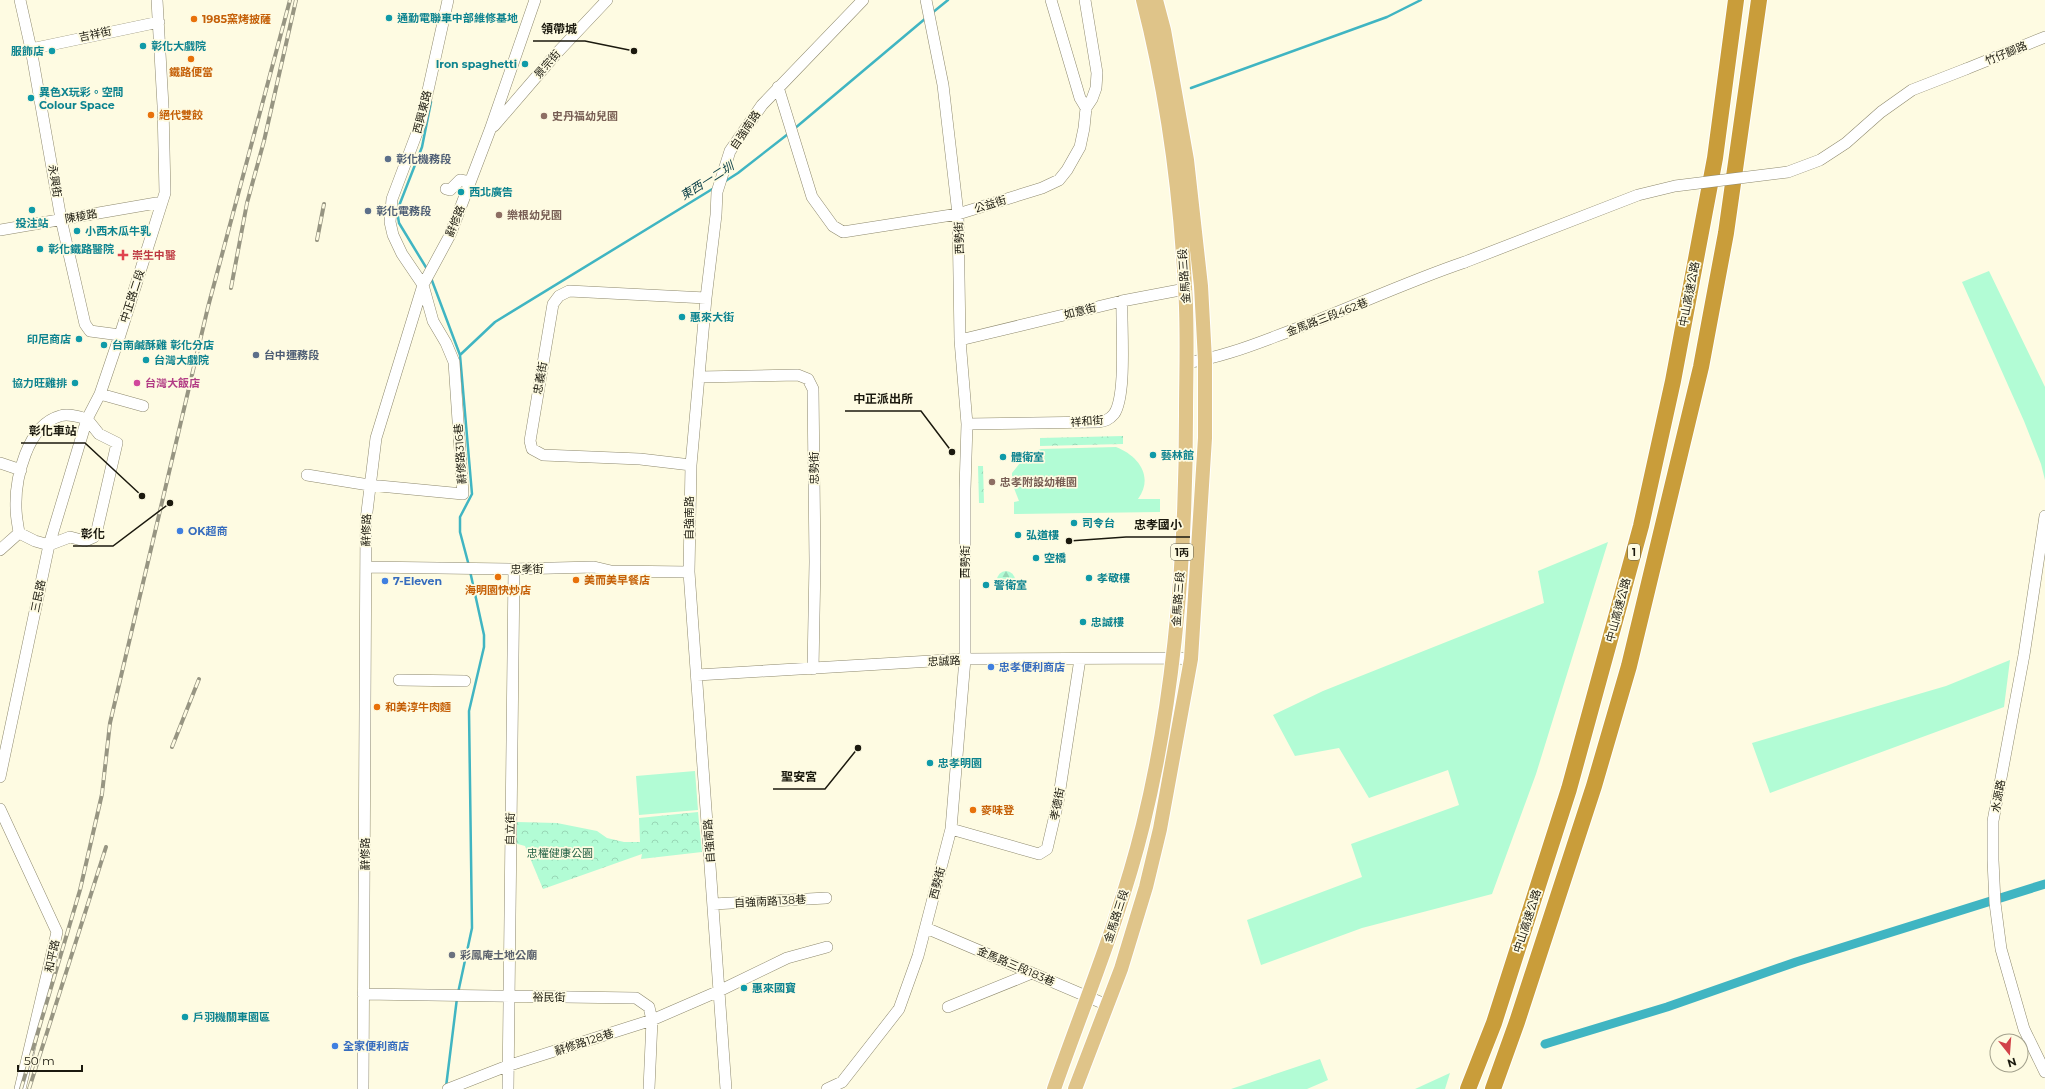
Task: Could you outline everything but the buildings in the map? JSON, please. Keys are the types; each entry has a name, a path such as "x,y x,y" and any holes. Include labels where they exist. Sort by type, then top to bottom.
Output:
{"highway":[{"name":"中山高速公路","path":"1468,1089 1494,1023 1569,789 1641,526 1673,381 1715,158 1736,0"},
{"name":"中山高速公路","path":"1493,1089 1520,1015 1594,786 1635,643 1701,367 1726,233 1759,0"}],"main road":[{"name":"金馬路三段","path":"1075,1089 1106,1005 1121,970 1146,887 1160,828 1191,659 1204,465 1205,360 1201,286 1186,160 1175,131 1143,0"},
{"name":"金馬路三段","path":"1054,1089 1118,915 1143,826 1157,763 1174,658 1186,498 1185,288 1174,156 1175,131 1164,30 1156,0"}],"street":[{"name":"永興街","path":"20,0 61,219 85,324 90,331 120,335"},
{"name":"中正路二段","path":"87,419 100,394 165,193 163,106 157,0"},
{"name":"西興東路","path":"427,278 402,254 393,235 390,210 392,199 421,122 448,0"},
{"name":"辭修路","path":"363,1089 366,520 369,485 376,438 427,278 450,235 490,130 535,0"},
{"name":"景宗街","path":"490,130 556,54 607,0"},
{"name":"自強南路","path":"726,1089 689,572 691,465 717,192 730,151 762,105 863,0"},
{"name":"西勢街","path":"828,1089 842,1082 899,1009 912,977 951,829 965,659 965,489 967,424 960,340 958,214 943,85 926,0"},
{"path":"1051,0 1080,98 1086,108 1092,99 1096,88 1097,73 1085,0"},
{"name":"吉祥街","path":"30,48 159,22"},
{"name":"竹仔腳路","path":"1465,262 1638,195 1675,186 1788,172 1820,160 1846,143 1881,112 1912,90 2045,37"},
{"name":"公益街","path":"778,87 812,197 833,226 843,232 958,214 1042,188 1059,180 1067,170 1080,147 1086,108"},
{"path":"446,189 450,190 460,180 470,182"},
{"name":"陳稜路","path":"0,230 162,202"},
{"name":"金馬路三段462巷","path":"1186,363 1205,360 1234,352 1318,321 1436,272 1465,262"},
{"name":"辭修路316巷","path":"307,475 369,485 463,494 454,362 446,343 433,321 427,278"},
{"name":"如意街","path":"960,340 1122,301 1201,286"},
{"name":"忠義街","path":"691,465 640,459 543,455 532,449 530,441 553,304 559,296 569,291 706,298"},
{"name":"祥和街","path":"967,424 1098,422 1108,420 1114,414 1121,396 1122,301"},
{"name":"忠勢街","path":"700,377 798,375 808,379 813,389 815,554 813,669"},
{"path":"100,394 143,406"},
{"path":"60,415 87,419 99,434 117,443 97,530 94,537 85,541 70,537 49,545 35,541 19,533 16,508 21,470 34,435 44,424 60,415"},
{"name":"三民路","path":"0,775 49,545 87,419"},
{"path":"0,463 21,470"},
{"name":"水源路","path":"2044,523 2024,654 1993,821 1993,860 1995,904 2001,949 2024,1029 2045,1072"},
{"path":"0,550 19,533"},
{"name":"忠孝街","path":"366,567 514,569 594,567 611,571 689,572"},
{"name":"自立街","path":"508,1089 507,1066 514,569"},
{"name":"忠誠路","path":"697,675 965,659 1191,659"},
{"name":"孝德街","path":"951,829 1039,854 1047,849 1058,802 1080,660"},
{"path":"399,680 465,681"},
{"name":"和平路","path":"0,809 57,932 20,1089"},
{"name":"自強南路138巷","path":"713,904 826,898"},
{"name":"金馬路三段183巷","path":"926,928 1106,1005"},
{"name":"辭修路128巷","path":"448,1089 507,1066 652,1020 720,991 787,958 827,947"},
{"path":"948,1007 1032,973"},
{"name":"裕民街","path":"363,994 636,998 649,1007 652,1020 649,1089"}],"green space":[{"path":"1989,271 2045,387 2045,480 2041,464 2024,421 1962,282"},
{"path":"1123,436 1123,444 1040,446 1040,438"},
{"path":"1116,447 1131,456 1142,468 1145,483 1143,491 1138,499 1160,499 1160,512 1014,514 1014,502 1019,501 1012,483 1012,473 1027,454 1041,449"},
{"path":"978,466 983,466 984,503 979,503"},
{"path":"1608,542 1536,774 1492,894 1362,928 1261,965 1247,920 1362,877 1351,844 1459,805 1448,770 1369,798 1339,748 1295,756 1273,715 1323,691 1544,603 1538,571"},
{"path":"1006,571 1012,574 1015,580 1012,586 1006,589 1000,586 997,580 1000,574"},
{"path":"2010,660 2004,707 1770,793 1752,743 1946,686"},
{"path":"695,771 698,810 639,815 636,776"},
{"name":"忠權健康公園","path":"698,812 702,852 641,859 642,854 543,889 525,846 514,843 517,822 557,823 597,831 607,838 624,842 640,842 639,818"},
{"path":"1320,1059 1328,1080 1307,1089 1231,1089"},
{"path":"1450,1073 1445,1089 1415,1089"}],"waterway":[{"name":"東西一二圳","path":"932,13 948,0"},
{"path":"1191,88 1387,17 1421,0"},
{"name":"東西一二圳","path":"794,129 926,18"},
{"path":"427,269 399,223 397,211 422,147 431,102"},
{"name":"東西一二圳","path":"724,182 788,134"},
{"name":"東西一二圳","path":"460,355 495,322 714,188"},
{"path":"431,278 460,355 472,494 460,517 460,532 469,566"},
{"path":"458,993 472,928 469,711 484,647 484,635 470,571"},
{"path":"1545,1044 1667,1007 1796,962 2045,884"},
{"path":"446,1087 457,998"}],"railway":[{"path":"21,1089 80,890 102,794 110,723 208,307 290,0"},
{"path":"231,288 247,203 264,141 296,0"},
{"path":"317,240 324,204"},
{"path":"172,747 199,679"},
{"path":"29,1089 106,847"}],"place":[{"name":"通勤電聯車中部維修基地","path":"389,18"},
{"name":"1985窯烤披薩","path":"194,19"},
{"name":"彰化大戲院","path":"143,46"},
{"name":"服飾店","path":"52,51"},
{"name":"領帶城","path":"634,51"},
{"name":"鐵路便當","path":"191,59"},
{"name":"Iron spaghetti","path":"525,64"},
{"name":"異色X玩彩。空間 Colour Space","path":"31,98"},
{"name":"絕代雙餃","path":"151,115"},
{"name":"史丹福幼兒園","path":"544,116"},
{"name":"彰化機務段","path":"388,159"},
{"name":"西北廣告","path":"461,192"},
{"name":"投注站","path":"32,210"},
{"name":"彰化電務段","path":"368,211"},
{"name":"樂根幼兒園","path":"499,215"},
{"name":"小西木瓜牛乳","path":"77,231"},
{"name":"彰化鐵路醫院","path":"40,249"},
{"name":"崇生中醫","path":"123,255"},
{"name":"惠來大街","path":"682,317"},
{"name":"印尼商店","path":"79,339"},
{"name":"台南鹹酥雞 彰化分店","path":"104,345"},
{"name":"台中運務段","path":"256,355"},
{"name":"台灣大戲院","path":"146,360"},
{"name":"協力旺雞排","path":"75,383"},
{"name":"台灣大飯店","path":"137,383"},
{"name":"中正派出所","path":"952,452"},
{"name":"藝林館","path":"1153,455"},
{"name":"體衛室","path":"1003,457"},
{"name":"忠孝附設幼稚園","path":"992,482"},
{"name":"彰化車站","path":"142,496"},
{"name":"彰化","path":"170,503"},
{"name":"司令台","path":"1074,523"},
{"name":"OK超商","path":"180,531"},
{"name":"弘道樓","path":"1018,535"},
{"name":"忠孝國小","path":"1069,541"},
{"name":"空橋","path":"1036,558"},
{"name":"海明園快炒店","path":"498,577"},
{"name":"孝敬樓","path":"1089,578"},
{"name":"美而美早餐店","path":"576,580"},
{"name":"7-Eleven","path":"385,581"},
{"name":"警衛室","path":"986,585"},
{"name":"忠誠樓","path":"1083,622"},
{"name":"忠孝便利商店","path":"991,667"},
{"name":"和美淳牛肉麵","path":"377,707"},
{"name":"聖安宮","path":"858,748"},
{"name":"忠孝明園","path":"930,763"},
{"name":"麥味登","path":"973,810"},
{"name":"彩鳳庵土地公廟","path":"452,955"},
{"name":"惠來國寶","path":"744,988"},
{"name":"戶羽機關車園區","path":"185,1017"},
{"name":"全家便利商店","path":"335,1046"}]}
